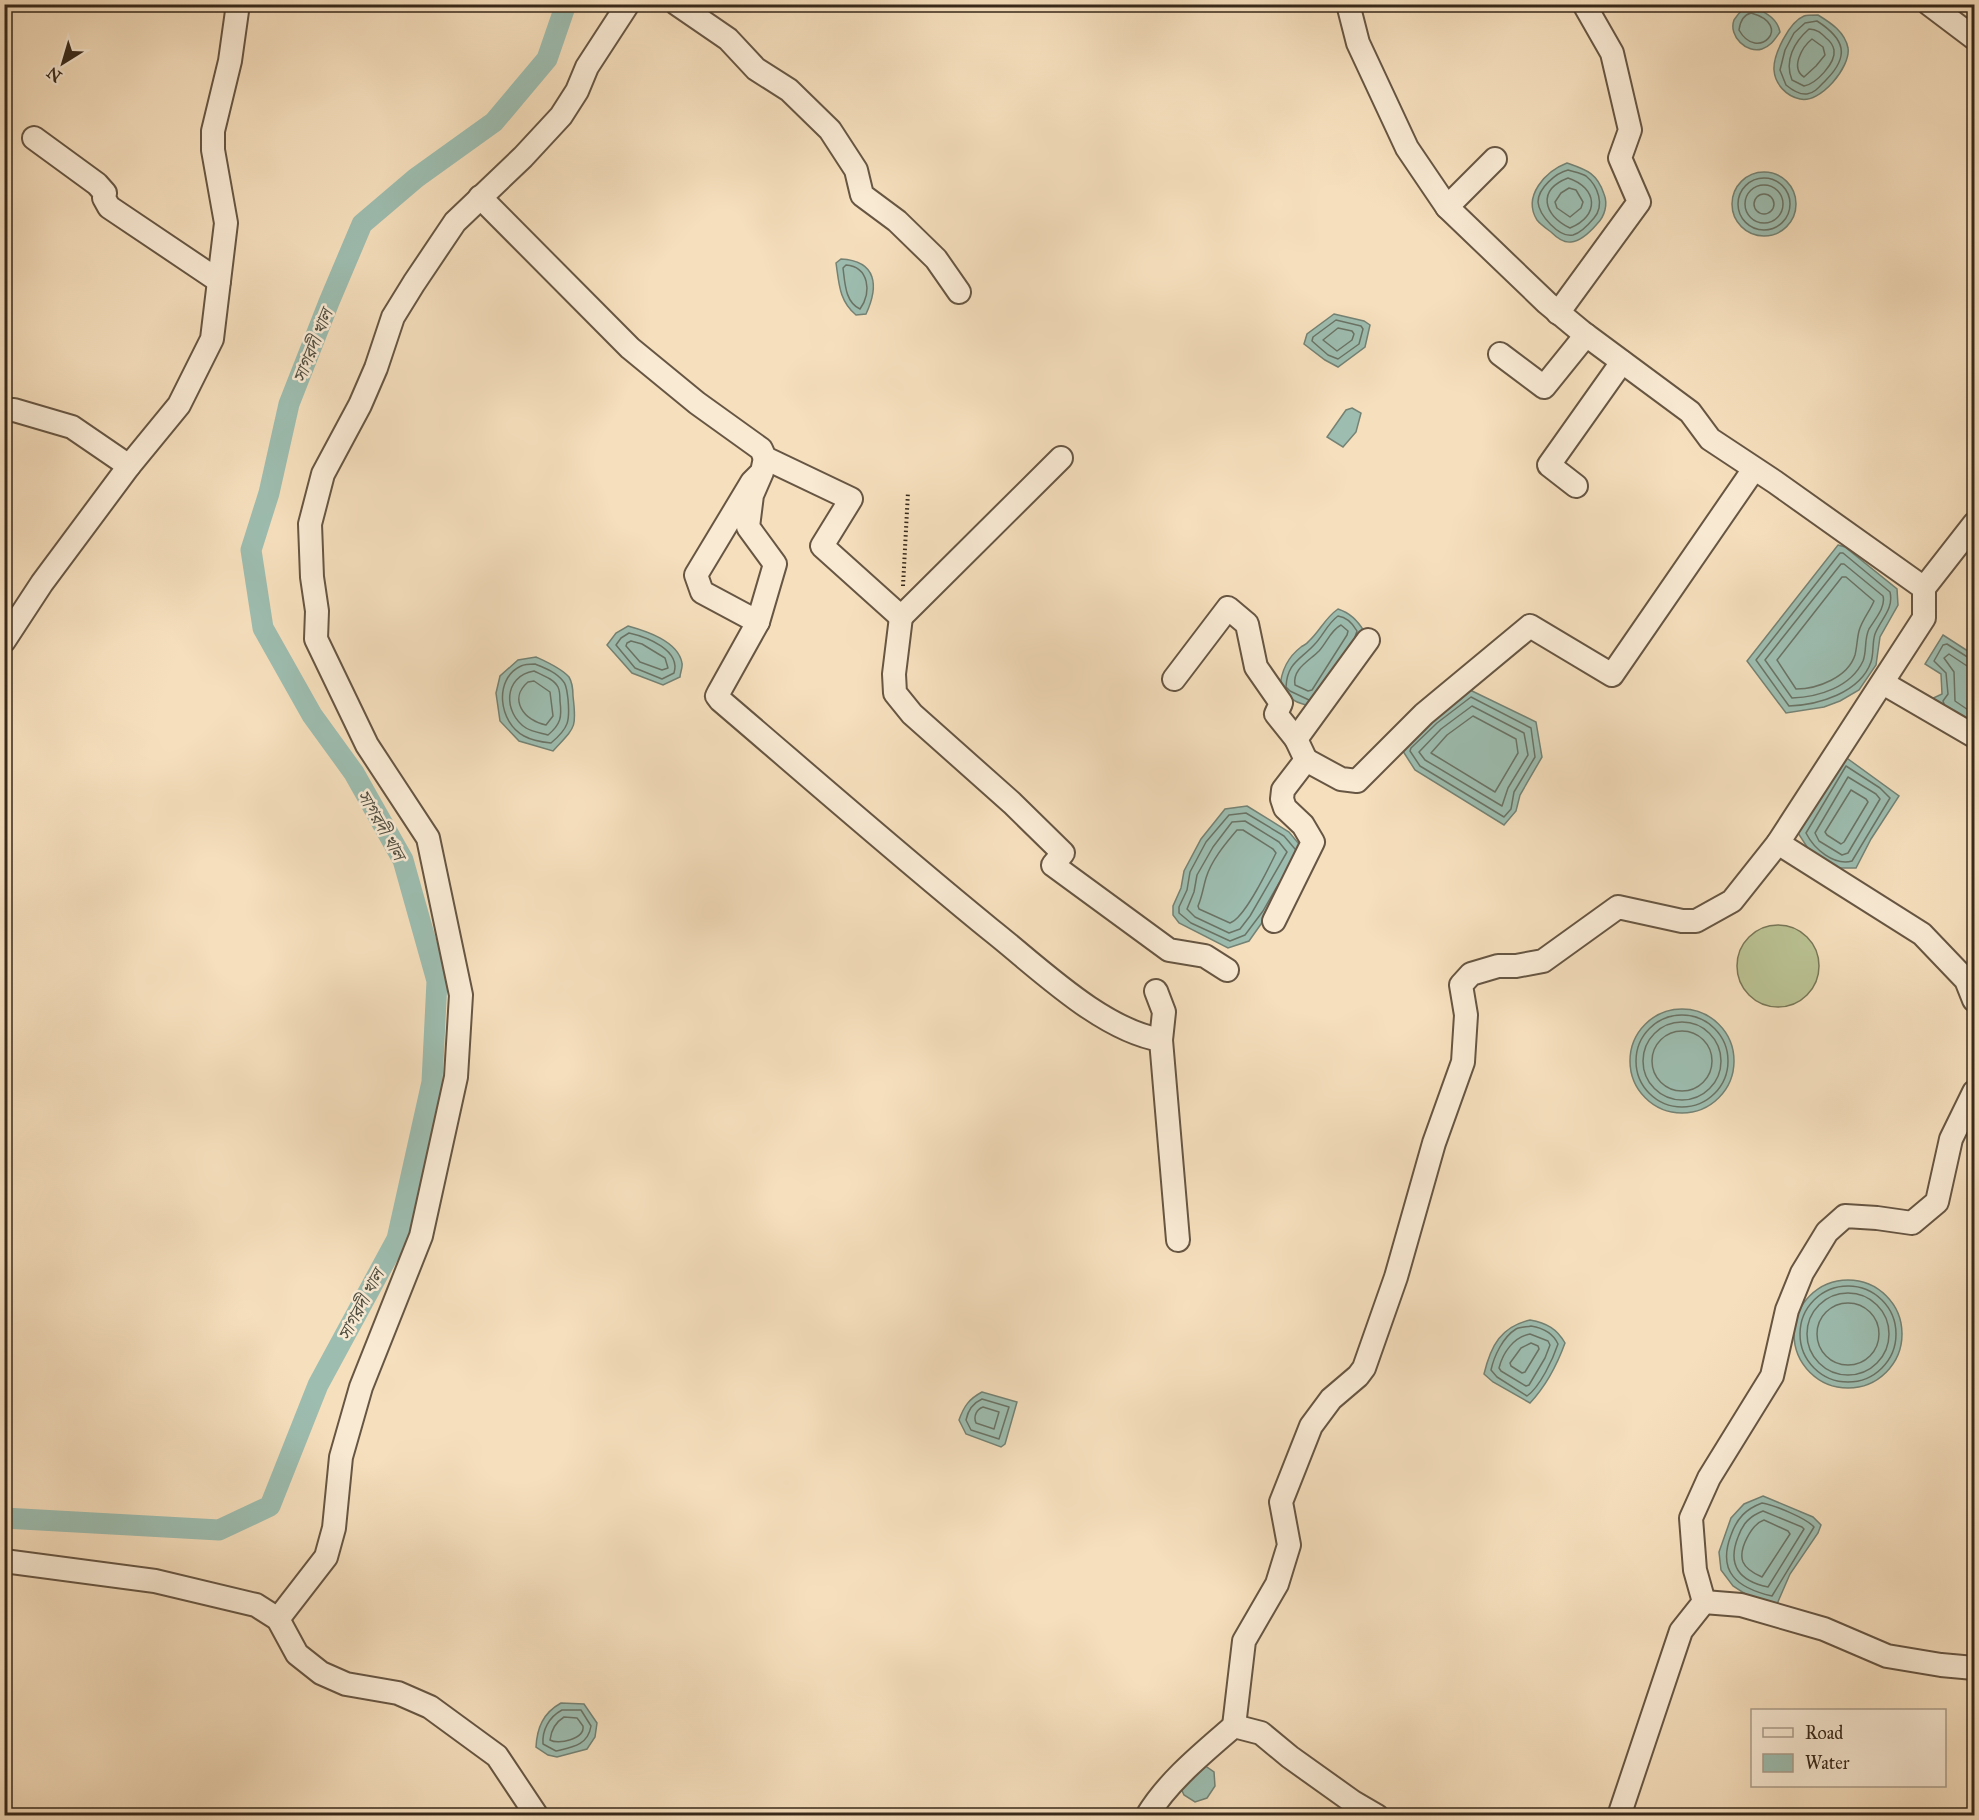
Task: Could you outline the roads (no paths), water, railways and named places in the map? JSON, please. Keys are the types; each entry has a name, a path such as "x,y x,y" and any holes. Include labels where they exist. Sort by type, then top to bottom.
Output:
{"street":[{"path":"4,641 42,583 129,466 179,405 212,339 226,223 213,150 213,131 230,61 238,4"},
{"path":"278,1619 326,1557 334,1528 341,1457 361,1387 421,1236 456,1077 461,995 428,838 367,745 316,639 317,611 312,577 310,524 323,474 360,405 376,368 393,317 455,222 523,157 561,116 577,91 587,67 628,4"},
{"path":"677,4 728,39 756,69 789,90 830,130 856,170 862,195 897,221 936,260 959,292"},
{"path":"1348,4 1358,43 1407,148 1447,207 1558,313 1690,412 1710,439 1924,588"},
{"path":"1558,313 1639,202 1620,158 1630,130 1612,53 1584,4"},
{"path":"1929,4 1974,38"},
{"path":"34,138 97,184 105,193 104,198 109,207 219,281"},
{"path":"1447,207 1495,159"},
{"path":"480,197 624,343 697,403 761,449 764,465 752,495 748,527 775,564 758,622 717,696 720,700 931,881 1092,1012 1148,1038 1161,1040"},
{"path":"1500,354 1544,387 1586,335"},
{"path":"1576,486 1549,465 1622,362"},
{"path":"4,411 14,410 72,427 129,466"},
{"path":"1061,458 901,617 894,674 895,693 912,714 1012,803 1063,853 1053,865 1170,950 1205,956 1227,970"},
{"path":"764,465 851,499 822,546 901,617"},
{"path":"758,622 702,591 696,575 764,465"},
{"path":"1174,679 1227,608 1247,624 1256,667 1281,704 1276,714 1296,739 1306,760 1341,779 1357,781 1424,714 1530,626 1612,675 1754,469"},
{"path":"1146,1815 1156,1800 1234,1726 1244,1641 1277,1584 1289,1545 1281,1502 1311,1426 1331,1399 1364,1368 1396,1278 1434,1143 1463,1062 1467,1015 1461,985 1471,974 1498,966 1516,966 1543,961 1618,907 1682,921 1696,921 1732,901 1778,843 1883,683 1924,618 1924,588 1974,524"},
{"path":"1296,739 1368,640"},
{"path":"1883,683 1974,736"},
{"path":"1274,921 1313,842 1303,825 1285,808 1282,799 1283,790 1306,760"},
{"path":"1778,843 1922,934 1966,980 1974,1000"},
{"path":"1156,991 1164,1012 1161,1040 1178,1240"},
{"path":"1704,1602 1695,1570 1691,1518 1709,1478 1772,1376 1787,1310 1802,1273 1827,1232 1845,1216 1912,1223 1937,1202 1951,1139 1974,1092"},
{"path":"4,1561 155,1581 256,1605 278,1619 297,1654 321,1673 346,1684 398,1693 430,1707 496,1756 537,1815"},
{"path":"1704,1602 1741,1605 1824,1629 1887,1656 1974,1668"},
{"path":"1619,1815 1681,1631 1704,1602"},
{"path":"1234,1726 1261,1733 1290,1757 1353,1802 1377,1815"}],"water":[{"path":"1755,7 1774,20 1780,32 1768,46 1756,50 1745,46 1736,38 1733,26 1734,20 1743,9"},
{"path":"1818,15 1844,37 1848,56 1839,74 1825,90 1808,99 1800,99 1790,95 1779,85 1774,64 1783,40 1798,19"},
{"path":"1567,163 1586,170 1598,181 1606,202 1600,221 1586,235 1571,242 1555,236 1538,222 1532,202 1544,178"},
{"path":"1758,172 1770,172 1787,181 1794,192 1796,204 1794,216 1787,227 1770,236 1758,236 1746,231 1737,222 1732,210 1732,198 1737,186 1746,177"},
{"path":"841,259 862,264 872,277 873,294 866,314 856,315 843,298 836,263"},
{"path":"1334,314 1364,321 1370,325 1365,347 1338,367 1304,344 1307,334"},
{"path":"1352,408 1361,413 1356,432 1343,447 1327,437 1346,410"},
{"path":"1838,545 1845,547 1897,589 1898,605 1880,637 1876,665 1859,690 1824,707 1786,713 1747,661"},
{"path":"1338,609 1353,617 1364,631 1311,706 1298,702 1286,695 1280,688 1284,670 1292,655 1308,642"},
{"path":"628,626 668,643 679,655 682,663 680,677 663,685 632,673 607,645 616,633"},
{"path":"1943,635 1974,655 1974,729 1929,700 1942,694 1941,674 1925,664"},
{"path":"536,657 566,674 572,686 575,715 573,727 553,751 519,741 500,721 496,693 500,676 518,660"},
{"path":"1470,690 1536,722 1542,757 1520,795 1516,811 1504,825 1415,770 1401,748 1433,718"},
{"path":"1844,756 1899,796 1871,839 1856,868 1837,868 1809,850 1798,833"},
{"path":"1247,806 1289,832 1304,850 1249,941 1228,948 1179,923 1173,915 1173,906 1181,888 1184,871 1201,839 1225,809"},
{"path":"1682,1009 1702,1013 1719,1024 1730,1041 1734,1061 1730,1081 1719,1098 1702,1109 1682,1113 1662,1109 1645,1098 1634,1081 1630,1061 1634,1041 1645,1024 1662,1013"},
{"path":"1848,1280 1869,1284 1886,1296 1898,1313 1902,1334 1898,1355 1886,1372 1869,1384 1848,1388 1827,1384 1810,1372 1798,1355 1794,1334 1798,1313 1810,1296 1827,1284"},
{"path":"1530,1320 1551,1327 1565,1343 1550,1375 1530,1403 1493,1382 1484,1374 1490,1354 1499,1339 1512,1327"},
{"path":"982,1392 1017,1402 1005,1444 1001,1447 966,1434 959,1420 968,1403"},
{"path":"1763,1496 1813,1517 1821,1525 1790,1574 1777,1604 1750,1597 1733,1586 1721,1570 1719,1552 1731,1518 1744,1504"},
{"path":"561,1703 584,1704 597,1723 595,1737 587,1749 557,1757 548,1755 536,1747 545,1716"},
{"path":"1204,1765 1214,1772 1215,1786 1207,1798 1195,1802 1184,1795 1179,1784"}],"waterway":[{"name":"সাগরদী খাল","path":"4,1518 219,1530 270,1506 318,1385 397,1239 432,1082 437,981 403,860 354,773 312,715 263,628 251,550 269,493 289,404 362,224 416,178 494,122 547,59 566,4"}]}
